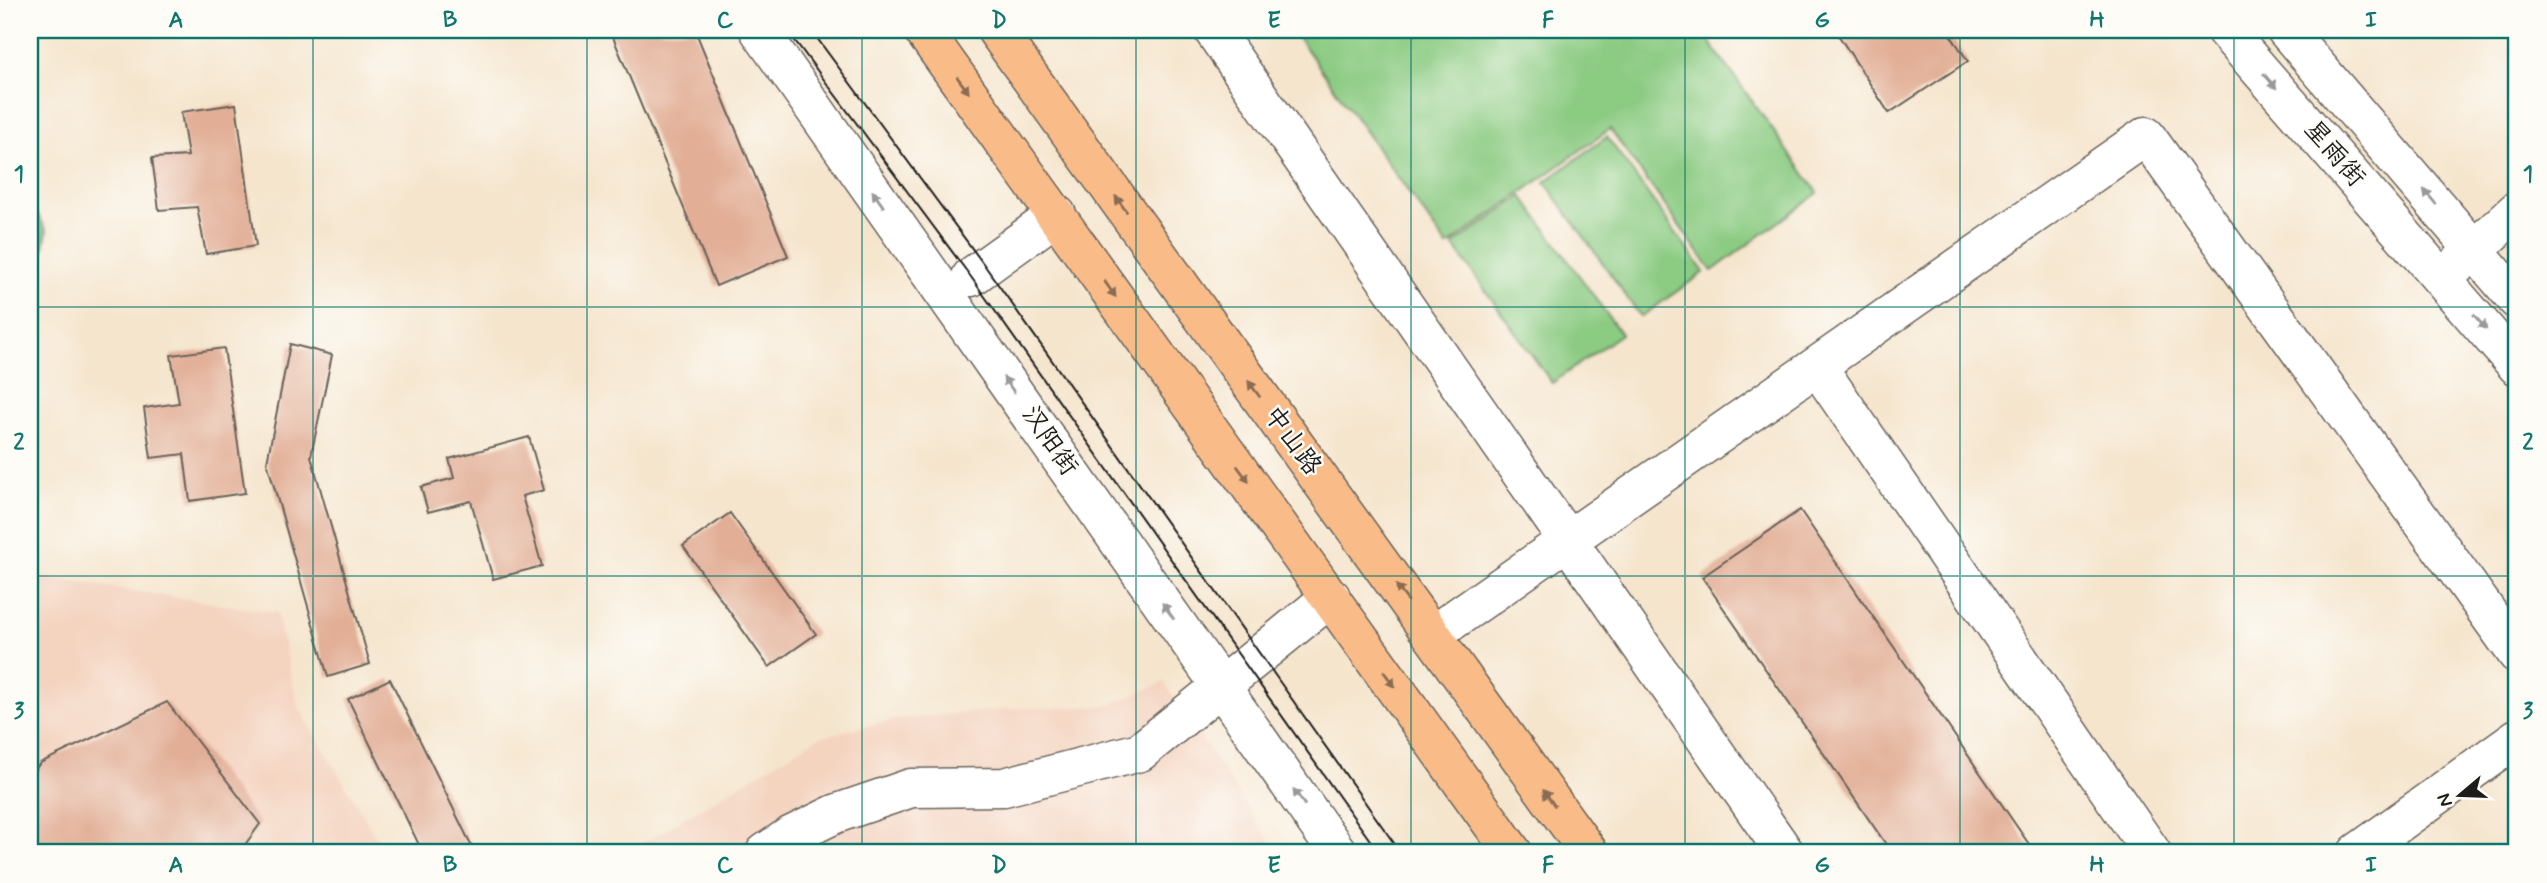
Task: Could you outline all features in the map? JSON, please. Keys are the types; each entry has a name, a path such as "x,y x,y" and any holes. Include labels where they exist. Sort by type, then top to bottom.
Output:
{"highway":[{"path":"923,30 1513,853"},
{"name":"中山路","path":"996,30 1589,853"}],"street":[{"name":"汉阳街","path":"759,30 1338,853"},
{"path":"1213,30 1785,853"},
{"name":"星雨街","path":"2225,30 2517,366"},
{"name":"星雨街","path":"2286,30 2517,300"},
{"path":"1432,635 2146,136 2517,654"},
{"path":"2443,278 2517,210"},
{"path":"971,277 1057,215"},
{"path":"1817,366 2152,853"},
{"path":"765,853 790,836 835,814 911,788 1004,788 1140,752 1331,597"},
{"path":"2357,853 2517,738"}],"shaded area":[{"path":"37,576 277,613 298,706 386,853 30,853 30,588"},
{"path":"1164,682 1278,853 626,853 819,737 898,719 1009,709 1107,706"}],"green space":[{"path":"1293,30 1701,30 1818,193 1712,271 1610,129 1447,246"},
{"path":"1607,137 1704,272 1641,317 1545,182"},
{"path":"1522,196 1621,334 1552,383 1453,245"},
{"path":"30,201 47,231 30,321"}],"building":[{"path":"610,30 695,30 788,256 716,286"},
{"path":"1835,30 1947,30 1968,61 1889,113"},
{"path":"236,104 256,246 206,254 197,207 159,210 152,158 188,156 181,112"},
{"path":"290,344 332,355 311,456 370,664 328,677 267,462"},
{"path":"224,348 245,493 190,501 184,454 151,458 144,408 179,403 171,355"},
{"path":"529,437 544,490 522,496 542,566 493,579 471,501 428,512 421,487 454,478 449,459"},
{"path":"1800,510 2035,853 1892,853 1702,577"},
{"path":"730,513 816,634 769,667 683,546"},
{"path":"390,679 475,853 423,853 348,699"},
{"path":"167,702 260,824 239,853 30,853 30,777 40,763"}],"tram line":[{"path":"787,30 971,277 1379,853"},
{"path":"811,30 985,266 1401,853"}]}
